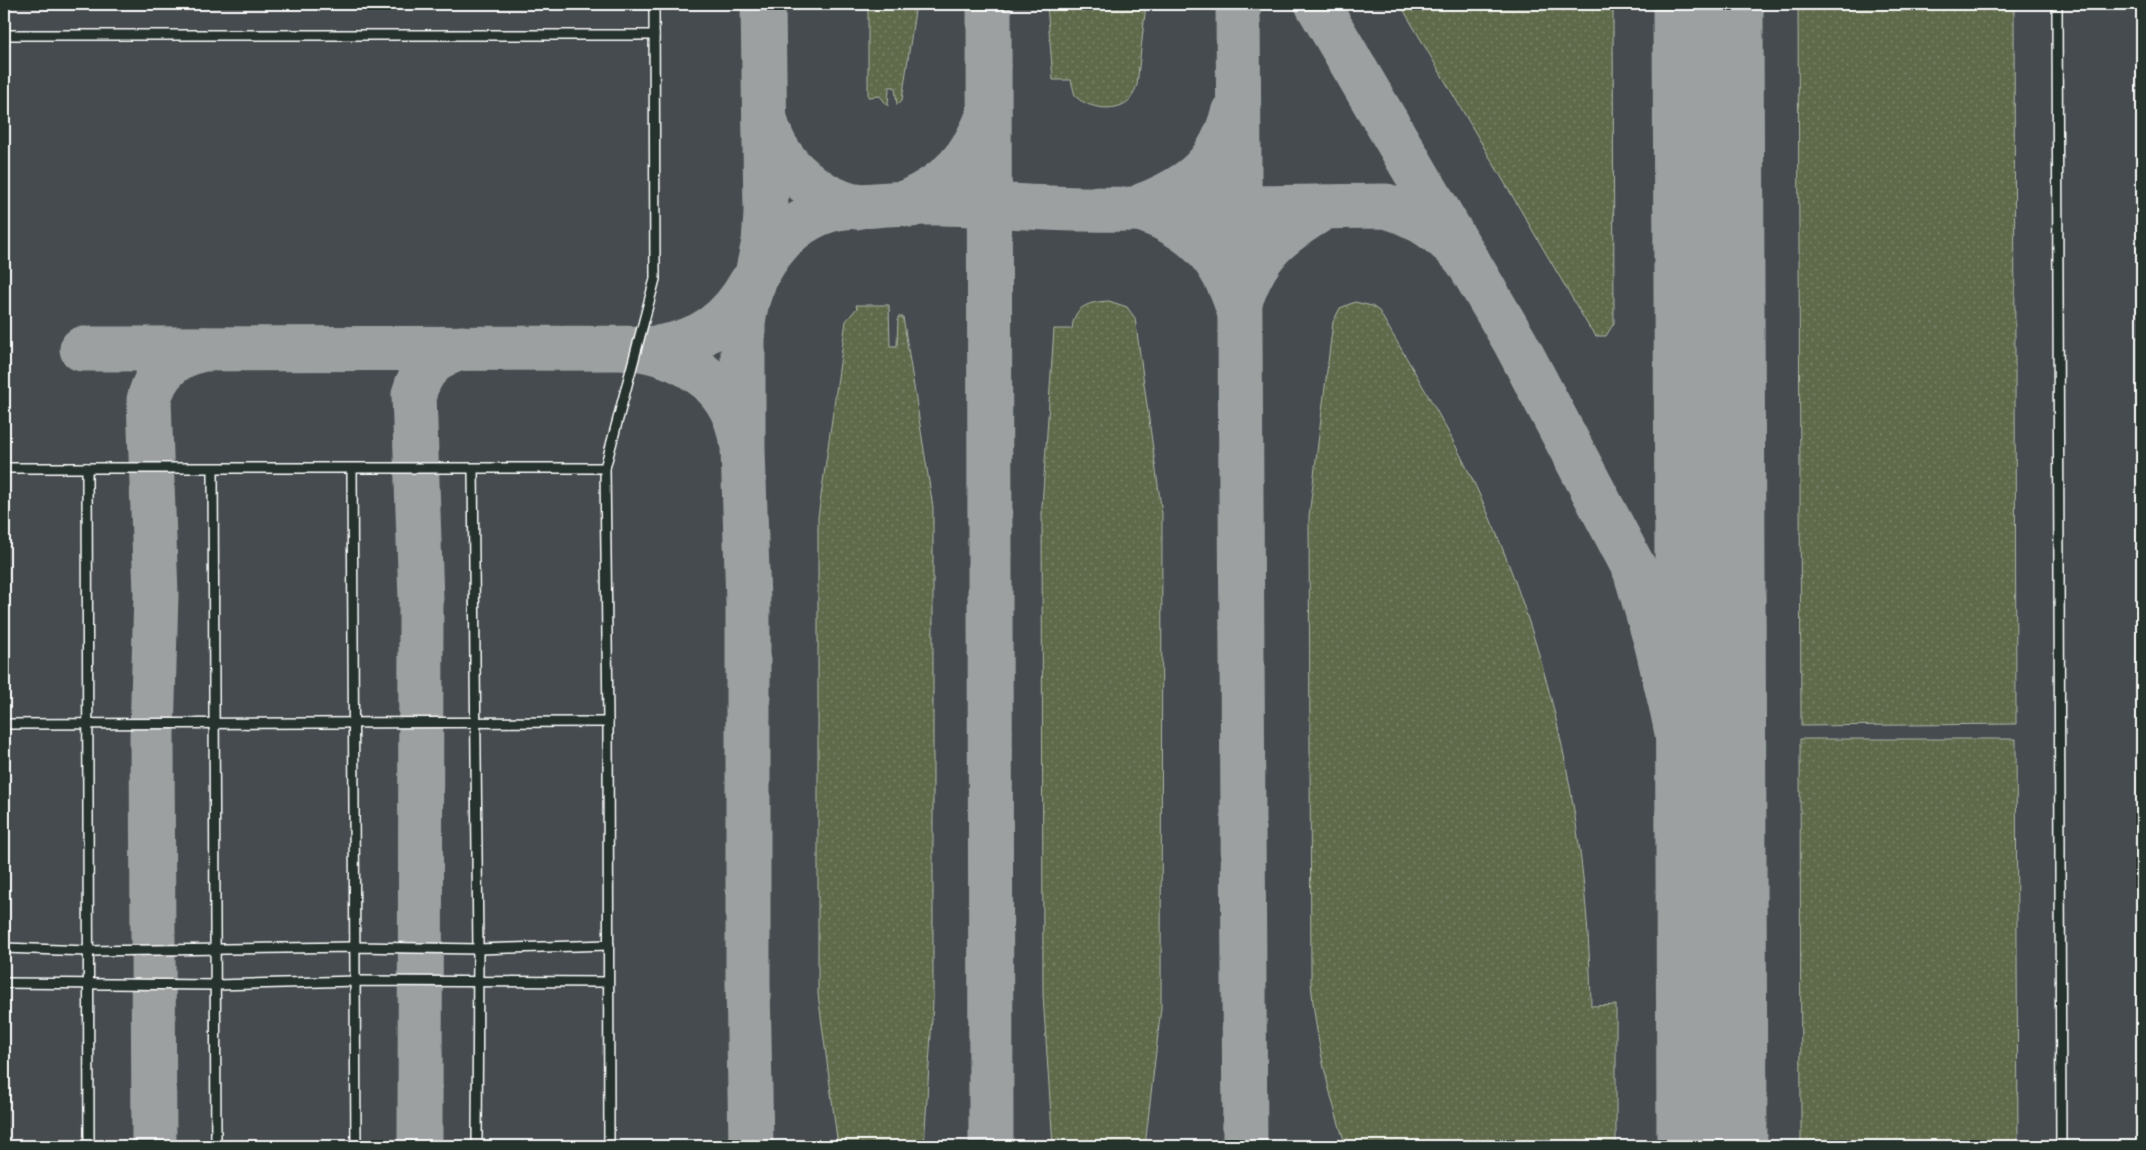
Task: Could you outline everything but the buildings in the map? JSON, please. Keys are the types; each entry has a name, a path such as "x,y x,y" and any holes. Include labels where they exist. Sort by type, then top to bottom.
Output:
{"lane":[{"path":"609,1146 608,722 605,468 655,280 654,4"},
{"path":"2057,4 2061,1146"},
{"path":"4,36 654,35"},
{"path":"4,468 213,470 605,468"},
{"path":"87,468 89,1146"},
{"path":"352,469 356,1146"},
{"path":"473,469 478,949 477,1146"},
{"path":"213,470 216,1146"},
{"path":"4,724 608,722"},
{"path":"4,948 88,950 355,947 478,949 609,946"},
{"path":"4,983 608,982"}],"shaded area":[{"path":"4,4 2142,4 2142,1146 4,1146"}],"green space":[{"path":"868,4 916,4 902,100 897,105 895,87 889,87 888,106 880,96 868,97"},
{"path":"1047,4 1146,4 1137,85 1127,102 1112,108 1091,105 1075,96 1071,80 1053,80"},
{"path":"1400,4 1613,4 1614,323 1606,336 1596,336 1589,327"},
{"path":"1798,4 2014,4 2016,724 1801,726"},
{"path":"1109,301 1127,307 1135,318 1162,514 1161,1008 1145,1146 1053,1146 1043,995 1042,506 1054,329 1072,329 1073,321 1079,310 1089,304"},
{"path":"1355,302 1372,306 1379,311 1446,428 1482,500 1529,622 1562,748 1574,812 1583,876 1591,1006 1616,1005 1616,1146 1346,1146 1328,1086 1311,983 1309,516 1333,322 1340,308"},
{"path":"856,305 889,305 890,346 897,346 898,317 903,317 933,507 933,1002 924,1146 838,1146 818,994 818,517 846,321 857,308"},
{"path":"1800,739 2016,739 2018,1146 1801,1146"}],"taxiway":[{"path":"758,270 764,242 766,214 763,4"},
{"path":"989,4 991,1146"},
{"path":"1238,4 1245,1146"},
{"path":"1317,4 1515,342 1635,570 1657,645 1673,713 1713,911"},
{"path":"1144,205 1176,190 1202,171 1212,160 1220,146 1233,113"},
{"path":"912,205 907,202 936,186 958,167 975,144 989,114"},
{"path":"766,122 771,137 779,151 799,176 812,187 826,195 856,207"},
{"path":"751,1146 748,983 748,602 743,449 743,324 746,305 760,269 783,238 798,225 833,209 900,203 952,203 1079,209 1386,206 1410,215 1431,227 1450,242 1468,261"},
{"path":"1143,210 1178,226 1192,235 1204,247 1215,259 1224,274 1238,308 1252,273 1270,247 1294,227 1325,207"},
{"path":"82,349 658,348 688,340 713,327 734,308 751,283"},
{"path":"420,1146 421,600 414,394 421,377 431,364 445,354 462,348"},
{"path":"154,1146 152,735 156,594 149,400 156,381 168,366 184,355 204,349"},
{"path":"641,349 675,359 705,377 717,388 727,402 735,418 740,435"}],"runway":[{"path":"1708,4 1712,1146"}]}
